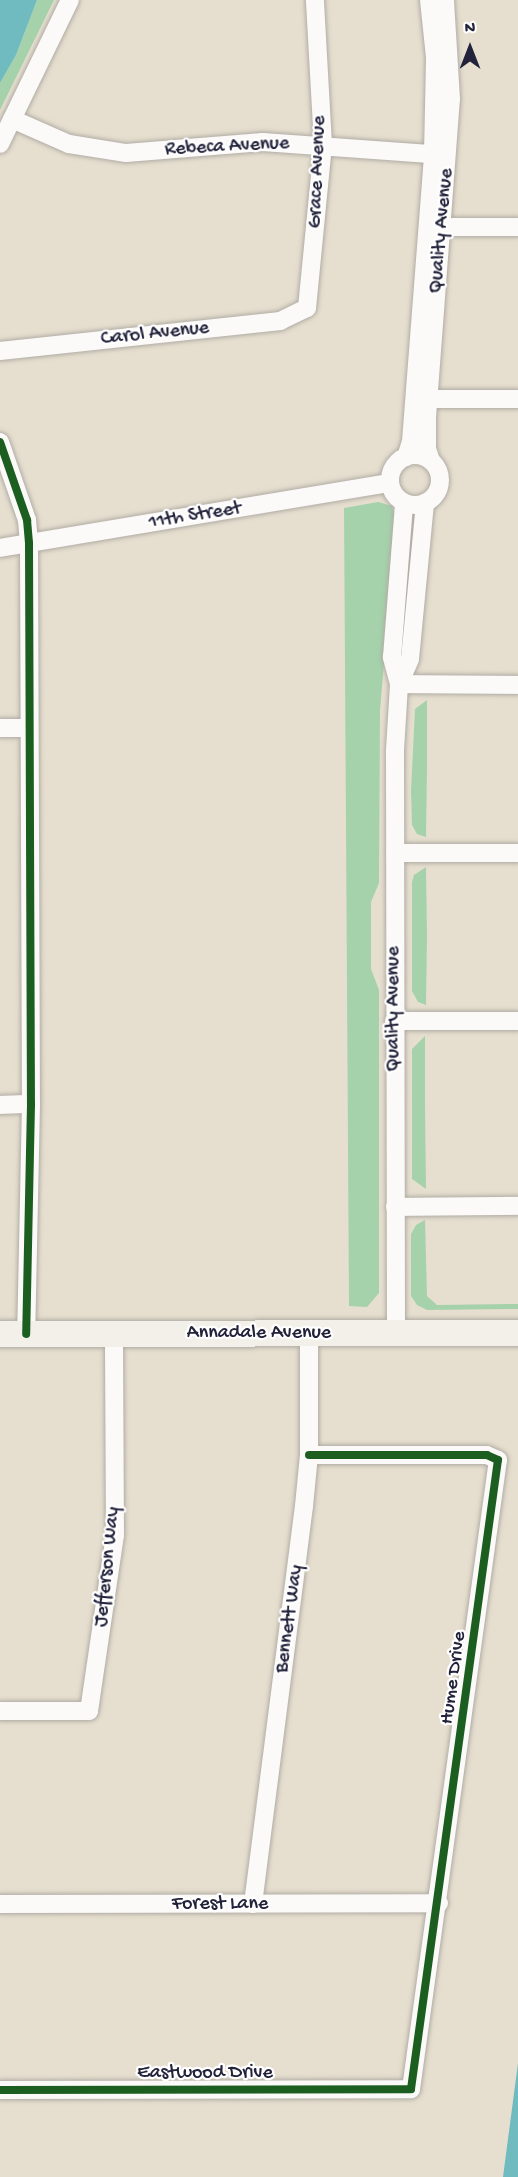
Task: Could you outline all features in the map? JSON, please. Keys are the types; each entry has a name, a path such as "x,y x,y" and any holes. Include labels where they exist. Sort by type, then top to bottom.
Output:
{"street":[{"path":"0,144 70,0"},
{"name":"Grace Avenue","path":"308,308 323,145 315,0"},
{"name":"Quality Avenue","path":"429,0 441,155"},
{"name":"Quality Avenue","path":"406,457 421,399 451,61 445,0"},
{"name":"Rebeca Avenue","path":"12,119 69,144 126,153 263,142 441,155"},
{"path":"435,227 518,227"},
{"name":"Carol Avenue","path":"0,351 280,321 308,308"},
{"path":"421,399 518,399"},
{"name":"Quality Avenue","path":"421,399 427,449 431,461"},
{"path":"0,442 27,520 29,543 31,1104 26,1334"},
{"path":"418,455 431,461 439,473 439,487 425,503 404,503 390,483 392,468 406,457 418,455"},
{"name":"11th Street","path":"0,548 390,483"},
{"name":"Quality Avenue","path":"396,1333 394,1021 399,684 393,657 404,503"},
{"name":"Quality Avenue","path":"399,684 410,659 425,503"},
{"path":"399,684 518,685"},
{"path":"0,728 29,728"},
{"path":"395,853 518,853"},
{"path":"394,1021 518,1021"},
{"path":"0,1105 31,1104"},
{"path":"395,1207 518,1206"},
{"name":"Jefferson Way","path":"0,1711 89,1710 115,1535 114,1333"},
{"name":"Bennett Way","path":"253,1904 309,1455 309,1333"},
{"name":"Annadale Avenue","path":"0,1334 518,1333"},
{"name":"Hume Drive","path":"309,1455 487,1455 498,1460 439,1903 411,2089"},
{"name":"Forest Lane","path":"0,1904 439,1903"},
{"name":"Eastwood Drive","path":"0,2090 411,2089"}],"green space":[{"path":"37,0 54,0 0,110 0,83 16,55"},
{"path":"378,502 392,506 396,522 380,710 379,883 371,902 371,969 379,990 379,1293 367,1307 349,1306 344,508"},
{"path":"427,700 426,837 417,834 412,825 411,791 415,709"},
{"path":"426,867 426,1005 418,1002 412,991 412,882 414,875"},
{"path":"425,1036 426,1189 412,1179 412,1049"},
{"path":"425,1220 427,1296 437,1305 518,1304 518,1309 427,1310 417,1305 411,1296 411,1234 416,1225"}],"water":[{"path":"0,0 37,0 16,55 0,83"},
{"path":"518,2063 518,2177 503,2177"}],"cycle path":[{"path":"0,442 27,520 29,543 31,1104 26,1334"},
{"path":"0,2090 411,2089 498,1460 487,1455 309,1455"}]}
